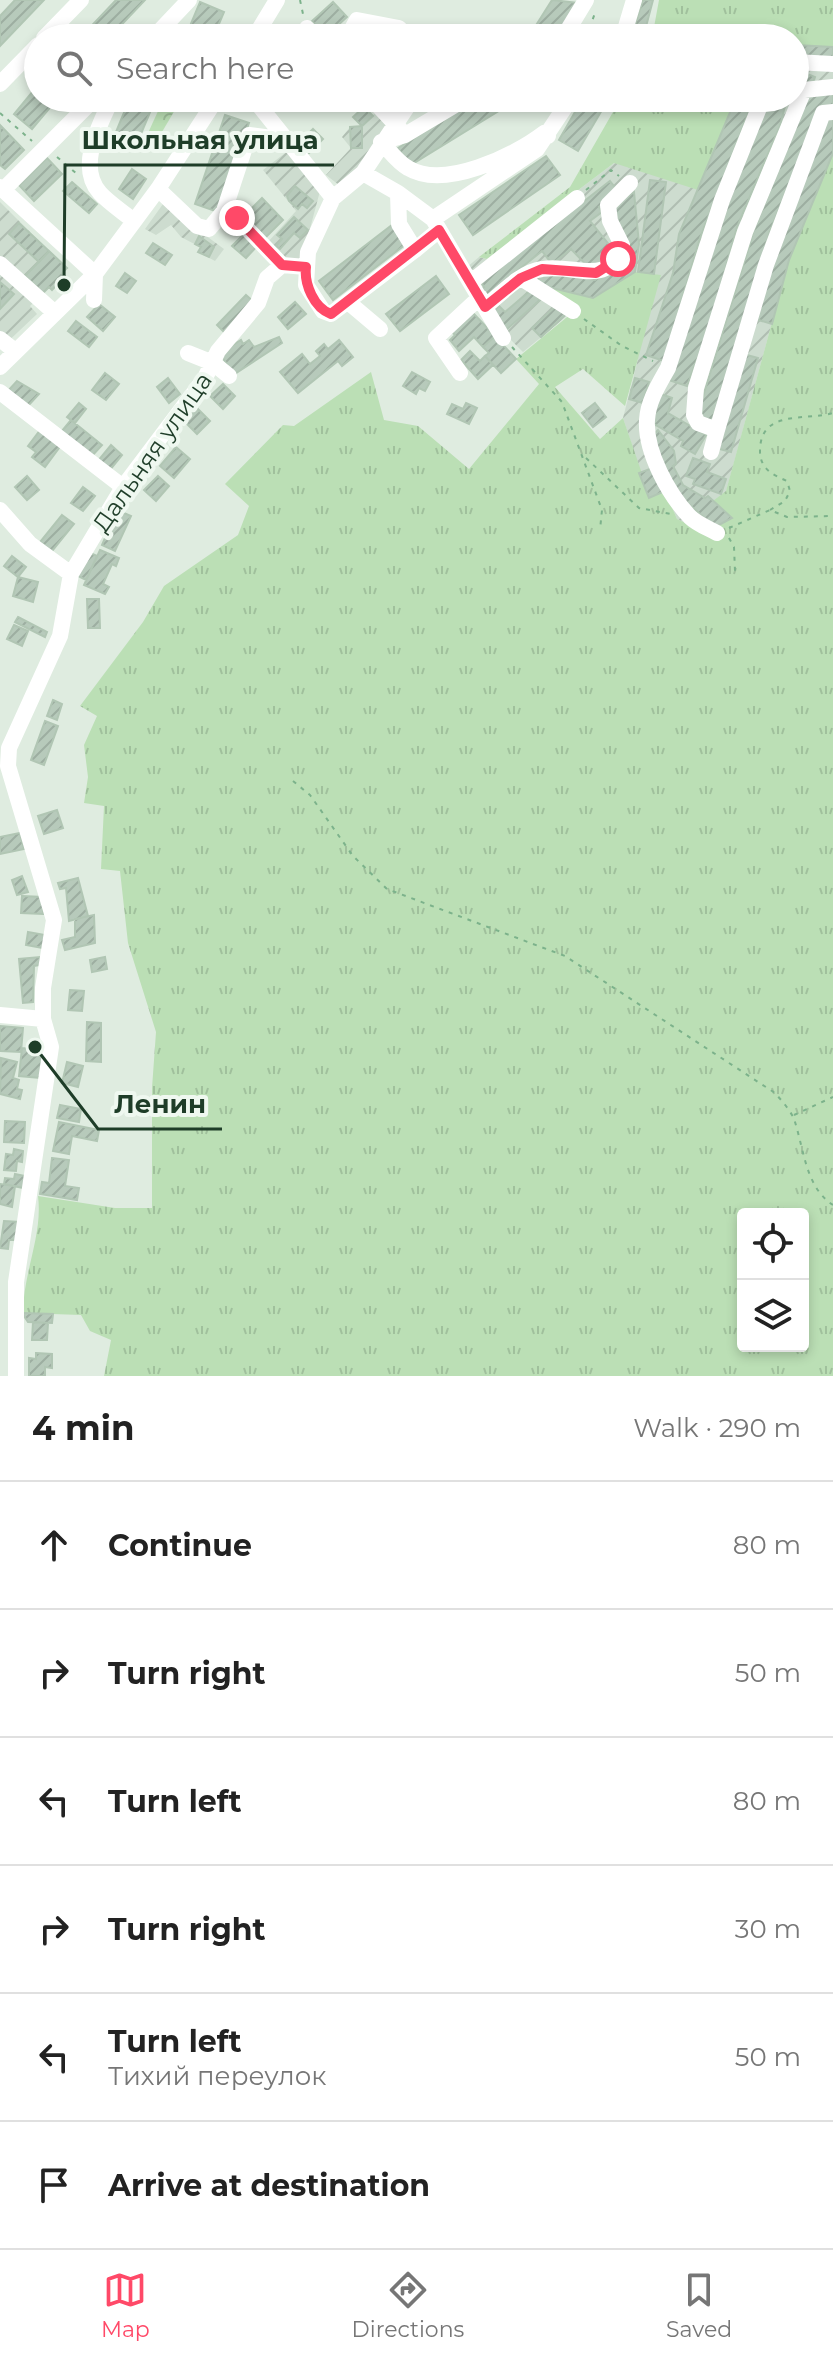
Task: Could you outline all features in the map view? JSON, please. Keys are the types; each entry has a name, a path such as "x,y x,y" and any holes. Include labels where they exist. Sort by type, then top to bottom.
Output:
{"street":[{"path":"58,24 81,0"},
{"path":"166,24 189,0"},
{"path":"262,24 277,0"},
{"path":"627,24 634,0"},
{"path":"575,24 591,6"},
{"path":"355,24 357,20 378,24"},
{"path":"0,84 24,59"},
{"path":"809,63 833,64"},
{"path":"809,89 833,87"},
{"path":"81,112 2,188 95,274 94,300"},
{"path":"106,112 93,140 90,163 98,191 134,221"},
{"path":"0,367 95,274 158,189 208,112"},
{"path":"264,112 333,198"},
{"path":"384,112 400,129"},
{"path":"400,129 407,112"},
{"path":"437,112 400,129 381,142 363,173 333,198 308,252 306,267 306,285 323,311 331,314 348,302 415,250 436,224 537,149 563,112"},
{"path":"717,533 692,519 673,494 651,447 647,420 656,389 668,368 722,200 757,112"},
{"path":"717,430 698,423 694,415 696,388 745,232 795,112"},
{"path":"711,452 766,265 823,113 833,112"},
{"path":"381,142 407,168 426,175 451,175 482,165 544,133 548,136"},
{"path":"158,189 197,226 209,229 224,211 249,135 287,140"},
{"path":"363,173 398,193 436,224 503,338"},
{"path":"479,295 542,269 596,273 618,259 622,245 610,221 608,205 630,183"},
{"path":"398,193 399,224 415,250"},
{"path":"460,373 436,338 577,198"},
{"path":"237,218 282,265 306,267"},
{"path":"0,264 55,313"},
{"name":"Дальняя улица","path":"16,1376 16,1282 51,1047 43,1019 43,988 54,920 8,766 9,748 60,636 71,574 123,487 205,378 232,332 258,303 267,278 282,265"},
{"path":"521,278 573,311"},
{"path":"348,302 380,329"},
{"path":"0,339 15,351"},
{"path":"188,353 213,363 229,376"},
{"path":"0,392 123,487"},
{"path":"0,510 30,544 71,574"},
{"path":"0,1015 43,1019"}],"path":[{"path":"577,198 611,170 630,183"},
{"path":"573,311 622,346 668,368"},
{"path":"503,338 562,402 577,448 585,457 639,508 692,519"},
{"path":"717,533 770,510 785,501 790,491 787,481 769,473 760,458 760,444 765,430 784,417 833,413"},
{"path":"585,457 602,510 600,530"},
{"path":"770,510 787,517 833,516"},
{"path":"717,533 730,538 734,547 735,571"},
{"path":"293,781 310,795 353,856 387,889 565,956 631,1002 670,1021 775,1093 793,1116 807,1168 823,1198 833,1205"},
{"path":"793,1116 833,1097"}],"shaded area":[{"path":"809,46 833,47 833,153 789,260 726,492 705,533 677,519 665,492 649,498 623,418 638,359 603,293 578,307 523,352 507,336 466,268 479,257 487,259 614,163 710,112 809,112"},
{"path":"376,112 385,119 385,126 358,172 339,185 326,175 351,148 342,137 350,127 362,126"},
{"path":"289,150 320,191 302,259 285,261 267,243 296,211 263,170"},
{"path":"0,202 49,251 26,275 43,293 30,306 37,314 0,349"},
{"path":"163,204 224,249 215,261 198,252 200,247 181,237 171,225 156,235 145,229"}],"green space":[{"path":"659,0 833,0 833,47 809,46 809,24 655,24"},
{"path":"158,112 174,112 152,149 143,144"},
{"path":"613,112 730,112 698,190 614,163 487,259 479,257 570,187"},
{"path":"833,153 833,1376 104,1376 111,1340 90,1331 81,1315 23,1313 38,1225 38,1196 115,1208 152,1208 152,1088 156,1032 128,943 120,871 101,869 104,806 84,803 88,777 84,745 97,716 80,706 143,622 164,586 238,535 249,506 225,484 283,425 294,426 371,372 384,420 418,426 469,469 539,384 516,359 578,308 536,284 593,298 635,272 661,275 625,406 583,369 555,387 600,439 623,418 650,497 665,491 677,519 706,533 713,501 726,491 789,260"}],"building":[{"path":"15,0 44,0 0,46 0,16"},
{"path":"116,0 145,0 122,24 93,24"},
{"path":"552,0 579,3 565,24 537,24"},
{"path":"643,0 653,0 647,24 635,24"},
{"path":"200,2 224,12 219,24 191,24"},
{"path":"333,2 347,17 339,24 314,24 312,21"},
{"path":"809,46 833,47 833,60 809,58"},
{"path":"833,92 833,105 820,106 769,234 712,421 702,418 701,403 754,230 802,112 809,112 809,94"},
{"path":"24,102 24,112 46,112 32,129 14,114"},
{"path":"124,112 150,112 138,141 116,132"},
{"path":"358,112 369,112 373,116 362,126 353,117"},
{"path":"457,112 497,112 409,166 398,148"},
{"path":"575,112 601,112 578,151 559,140"},
{"path":"730,112 749,112 700,238 664,361 646,355 673,273 679,234"},
{"path":"763,112 784,112 737,227 710,325 687,386 669,380 720,224"},
{"path":"225,115 249,123 218,212 195,204"},
{"path":"833,119 833,153 789,260 772,324 755,319 773,256 827,120"},
{"path":"0,125 24,150 5,169 0,165"},
{"path":"362,126 362,148 351,148 350,127"},
{"path":"313,129 323,139 309,153 299,143"},
{"path":"546,156 560,175 473,235 459,215"},
{"path":"47,158 62,174 34,201 19,185"},
{"path":"132,169 146,179 133,199 119,189"},
{"path":"650,180 666,182 654,274 638,272"},
{"path":"610,181 618,191 599,207 602,212 590,221 615,252 592,271 571,249 552,264 542,251 486,296 480,290 484,287 481,282"},
{"path":"72,182 97,204 89,213 63,191"},
{"path":"295,186 313,201 307,208 302,204 298,209 289,201 287,196"},
{"path":"634,192 639,244 635,272 593,298 536,284 539,275 557,274 595,280 625,259 628,244 611,208"},
{"path":"262,198 283,220 265,238 244,216"},
{"path":"294,217 308,230 300,238 294,233 280,249 276,246 282,239 277,235"},
{"path":"19,223 49,251 39,262 9,234"},
{"path":"392,225 406,244 333,300 319,281"},
{"path":"246,232 259,244 246,258 232,246"},
{"path":"199,236 214,247 209,257 198,252 201,247 195,244"},
{"path":"153,243 172,255 165,265 146,253"},
{"path":"49,251 67,268 62,273 65,276 52,290 49,287 43,293 25,276"},
{"path":"125,273 136,281 127,293 116,286"},
{"path":"436,276 449,294 400,331 386,314"},
{"path":"0,282 14,294 0,309"},
{"path":"531,290 540,300 506,330 494,311 499,306 505,312"},
{"path":"246,295 255,303 225,333 217,325"},
{"path":"295,302 306,314 288,329 278,317"},
{"path":"99,304 115,317 103,331 87,317"},
{"path":"557,305 565,315 541,337 532,328"},
{"path":"473,313 495,336 483,347 474,337 459,351 450,340 455,335 452,332"},
{"path":"76,321 97,337 89,347 68,331"},
{"path":"495,336 516,359 501,373 485,356 489,353 483,347"},
{"path":"279,337 282,343 233,375 220,353 241,340 243,344 249,340 254,347"},
{"path":"339,340 353,357 342,366 338,361 298,393 280,372 302,354 310,364 320,356 316,351 324,344 328,349"},
{"path":"470,351 480,361 485,356 493,365 478,379 461,360"},
{"path":"743,354 758,358 731,452 716,448"},
{"path":"412,372 430,382 425,391 419,388 416,394 403,386"},
{"path":"105,373 119,384 106,400 92,390"},
{"path":"168,378 180,394 169,403 157,387"},
{"path":"635,378 649,382 643,403 629,399"},
{"path":"17,381 39,394 26,408 7,392"},
{"path":"223,384 235,396 223,409 210,396"},
{"path":"658,393 672,398 668,413 706,435 695,454 681,446 683,441 649,421"},
{"path":"79,403 86,409 75,423 67,417"},
{"path":"466,403 477,408 469,424 447,414 452,404 463,409"},
{"path":"595,403 606,417 593,427 582,413"},
{"path":"195,406 210,421 197,434 182,419"},
{"path":"71,420 102,445 92,456 61,432"},
{"path":"41,429 62,444 45,467 32,457 36,452 28,446"},
{"path":"658,430 674,451 676,464 673,466 683,485 705,498 708,496 732,518 715,527 677,494 651,437"},
{"path":"111,445 122,455 109,471 97,462"},
{"path":"176,447 190,459 174,478 160,466"},
{"path":"693,458 710,464 707,472 726,479 721,494 693,484 695,479 686,476"},
{"path":"655,467 665,491 649,498 639,473"},
{"path":"27,476 39,490 27,500 15,487"},
{"path":"158,476 169,486 156,501 144,490"},
{"path":"83,487 95,496 83,511 71,503"},
{"path":"117,510 131,516 115,551 102,545"},
{"path":"62,515 74,524 52,551 40,542"},
{"path":"100,550 119,558 116,566 112,564 103,584 109,587 105,594 84,585"},
{"path":"86,551 97,556 86,580 76,575"},
{"path":"12,556 26,567 18,577 4,566"},
{"path":"18,577 38,582 33,602 13,596"},
{"path":"87,599 99,599 100,628 88,628"},
{"path":"18,617 47,632 45,637 15,622"},
{"path":"14,625 28,631 22,646 7,639"},
{"path":"53,700 62,704 57,720 47,716"},
{"path":"45,721 58,726 44,765 31,760"},
{"path":"57,810 63,828 44,834 38,816"},
{"path":"20,833 24,849 0,854 0,837"},
{"path":"22,876 28,892 17,895 12,880"},
{"path":"78,878 88,916 69,921 66,888 60,889 58,883"},
{"path":"22,896 43,897 43,914 21,913"},
{"path":"94,915 95,943 65,950 62,940 75,937 75,919"},
{"path":"28,932 45,935 43,948 26,945"},
{"path":"40,957 40,965 34,966 33,1002 23,1003 19,959"},
{"path":"105,957 107,969 92,972 90,960"},
{"path":"70,990 84,991 82,1011 68,1010"},
{"path":"87,1022 101,1023 101,1062 86,1061"},
{"path":"0,1026 23,1028 21,1052 0,1051"},
{"path":"22,1048 43,1050 40,1078 19,1076"},
{"path":"1,1058 17,1062 13,1078 19,1080 17,1089 22,1090 20,1099 0,1094"},
{"path":"67,1062 83,1066 78,1087 62,1083"},
{"path":"60,1105 81,1109 79,1122 57,1118"},
{"path":"5,1121 25,1122 24,1143 4,1142"},
{"path":"59,1122 99,1130 97,1141 72,1136 69,1154 53,1151"},
{"path":"14,1149 23,1151 22,1162 17,1161 16,1171 4,1170 6,1154 13,1155"},
{"path":"52,1158 69,1160 65,1186 79,1188 77,1200 40,1194 42,1182 49,1183"},
{"path":"15,1174 25,1176 23,1188 4,1184 5,1178 14,1179"},
{"path":"0,1184 15,1186 12,1207 0,1204"},
{"path":"4,1221 20,1222 19,1240 9,1240 8,1249 0,1248"},
{"path":"22,1313 53,1314 52,1323 28,1322"},
{"path":"33,1322 48,1323 47,1340 32,1340"},
{"path":"36,1353 52,1354 52,1368 45,1367 45,1376 29,1376 29,1358 36,1359"}],"place":[{"name":"Школьная улица","path":"64,285"},
{"name":"Ленин","path":"35,1047"}],"route":[{"path":"237,218 282,265 306,267 306,285 323,311 331,314 439,230 485,307 521,278 542,269 596,273 618,259"}]}
